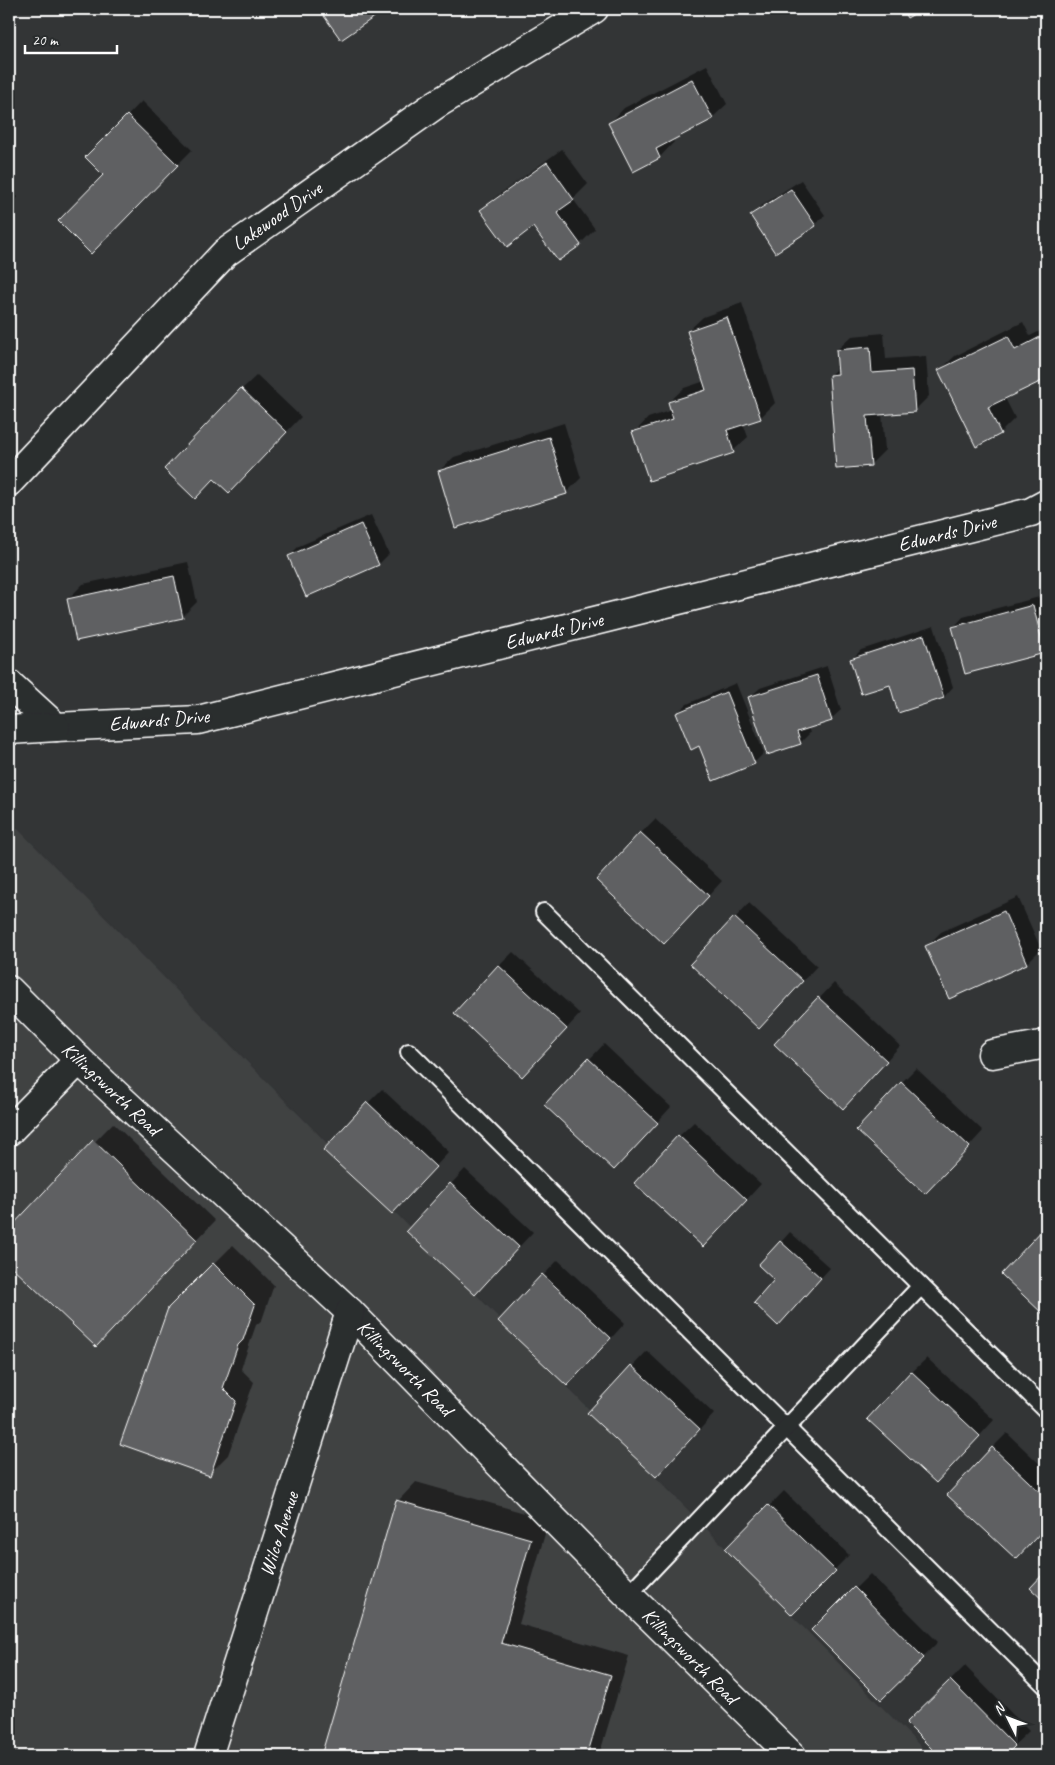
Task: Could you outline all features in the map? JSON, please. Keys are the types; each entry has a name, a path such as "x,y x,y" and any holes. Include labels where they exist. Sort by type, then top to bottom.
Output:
{"street":[{"name":"Lakewood Drive","path":"9,482 224,253 435,105 594,9"},
{"name":"Edwards Drive","path":"9,730 198,720 1031,512 1046,504"},
{"path":"9,684 56,727"},
{"name":"Killingsworth Road","path":"9,990 79,1060 350,1312 628,1595 792,1756"},
{"path":"992,1054 1046,1044"},
{"path":"9,1131 79,1060"},
{"name":"Wilco Avenue","path":"208,1756 350,1312"}],"lane":[{"path":"544,912 1046,1410"},
{"path":"409,1052 1046,1686"},
{"path":"628,1595 921,1286"}],"shaded area":[{"path":"9,820 930,1756 9,1756"}],"building":[{"path":"319,9 386,9 341,40"},
{"path":"902,9 923,9 907,18"},
{"path":"692,79 713,119 656,149 660,158 633,172 608,123"},
{"path":"127,115 178,165 91,254 58,221 103,175 85,157"},
{"path":"547,162 574,200 557,212 581,245 558,261 533,227 507,247 480,210"},
{"path":"791,189 816,226 775,253 750,215"},
{"path":"727,317 761,419 727,430 734,453 649,481 632,432 673,419 668,402 706,390 687,331"},
{"path":"1008,336 1015,350 1042,336 1046,345 1046,379 988,407 1001,434 976,447 938,370"},
{"path":"870,347 872,373 912,370 915,412 867,416 871,466 836,469 829,375 838,374 836,350"},
{"path":"241,388 287,432 229,493 214,479 195,499 164,469"},
{"path":"549,437 567,494 455,528 438,471"},
{"path":"361,524 379,565 306,597 288,556"},
{"path":"174,576 183,618 76,641 67,599"},
{"path":"1033,605 1045,653 965,674 952,627"},
{"path":"924,635 944,698 898,713 890,685 861,694 850,659"},
{"path":"817,675 832,721 797,732 801,744 767,755 748,697"},
{"path":"726,692 755,764 713,781 699,746 691,750 676,713"},
{"path":"640,832 709,896 664,944 596,880"},
{"path":"1004,911 1027,964 949,999 925,946"},
{"path":"734,917 803,981 759,1029 690,964"},
{"path":"498,965 567,1029 522,1077 454,1013"},
{"path":"818,997 887,1061 843,1109 774,1044"},
{"path":"588,1058 658,1123 614,1170 544,1105"},
{"path":"901,1082 970,1147 925,1194 856,1130"},
{"path":"367,1102 436,1167 392,1214 323,1150"},
{"path":"678,1135 747,1200 703,1247 634,1183"},
{"path":"93,1140 197,1240 96,1347 9,1264 9,1229"},
{"path":"450,1183 519,1247 475,1295 406,1231"},
{"path":"1046,1228 1046,1317 1001,1274"},
{"path":"780,1241 821,1278 778,1326 754,1303 774,1280 758,1265"},
{"path":"213,1263 255,1305 223,1388 236,1401 210,1476 120,1444 168,1308"},
{"path":"542,1274 611,1338 567,1386 498,1321"},
{"path":"631,1365 700,1429 656,1477 587,1413"},
{"path":"911,1371 980,1436 936,1483 867,1419"},
{"path":"992,1447 1046,1498 1046,1527 1016,1559 947,1495"},
{"path":"396,1500 531,1539 501,1643 611,1675 587,1756 321,1756"},
{"path":"768,1505 836,1571 792,1615 725,1549"},
{"path":"1046,1571 1046,1603 1030,1588"},
{"path":"854,1587 924,1658 881,1700 811,1630"},
{"path":"950,1680 1015,1746 1005,1756 939,1756 906,1723"}]}
